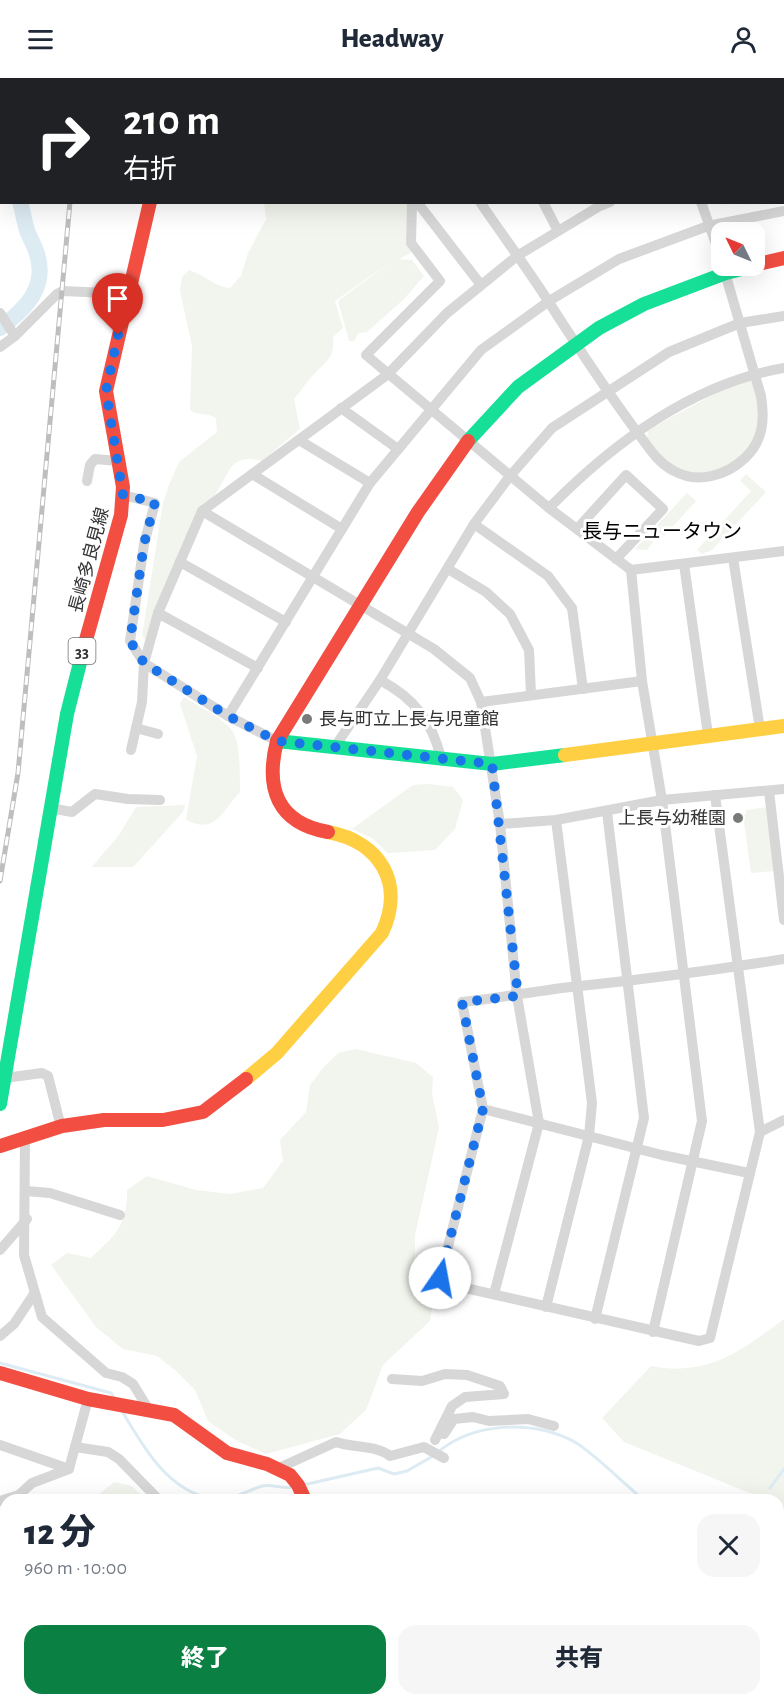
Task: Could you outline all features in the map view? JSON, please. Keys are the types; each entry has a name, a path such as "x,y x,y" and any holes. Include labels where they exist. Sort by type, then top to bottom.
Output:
{"street":[{"name":"長崎多良見線","path":"0,1104 73,684 112,552 123,495 106,391 150,204"},
{"path":"412,204 411,243 440,281 366,355 387,375 432,408 549,508 631,570 784,551"},
{"path":"419,204 481,285"},
{"path":"481,204 549,301 607,391 652,452 675,472 694,477 709,477 738,465 753,450 762,430 764,414 727,276"},
{"path":"544,204 558,231"},
{"path":"702,204 711,234"},
{"path":"131,750 142,702 144,663 158,613 202,511 387,375 447,313 517,256 597,205"},
{"path":"228,716 370,483 481,350 549,301 619,259 708,226 784,211"},
{"path":"765,262 784,258"},
{"path":"0,1146 61,1127 104,1120 163,1120 203,1112 277,1053 382,933 389,922 393,898 390,879 381,862 365,845 349,837 303,826 282,805 271,780 271,767 277,741 418,512 468,441 518,387 599,328 711,272"},
{"path":"0,347 48,301 63,291 128,294"},
{"path":"0,313 14,334"},
{"path":"334,748 380,680 406,633 474,524 510,476 552,428 669,352 740,323 784,316"},
{"path":"549,508 590,467 638,432 690,400 753,373 784,368"},
{"path":"341,408 398,449"},
{"path":"299,440 370,483"},
{"path":"87,481 90,465 95,459 118,461"},
{"path":"252,474 342,530"},
{"path":"577,529 626,475 663,509 616,559"},
{"path":"123,495 155,502 144,544 130,641 144,663 228,716 277,741 492,764 784,726"},
{"path":"202,511 450,660 470,678 481,702 500,824 518,996 539,1123 494,1294"},
{"path":"474,524 548,576 572,608 583,689"},
{"path":"733,558 759,729"},
{"path":"180,562 286,622"},
{"path":"684,564 708,735"},
{"path":"448,569 486,592 510,614 529,650 531,694"},
{"path":"631,570 642,681 662,800 702,1121 653,1332"},
{"path":"158,613 258,668"},
{"path":"380,680 403,692 426,720 436,737 441,758"},
{"path":"481,702 642,681"},
{"path":"136,728 158,734"},
{"path":"500,824 607,812 662,800 784,789"},
{"path":"769,791 784,920"},
{"path":"50,808 72,812 94,794 128,799 160,800"},
{"path":"715,795 737,966 760,1132 710,1338 699,1341 653,1332 452,1285 440,1278 483,1109 462,1002 578,986 627,983 684,974 737,966 784,959"},
{"path":"595,1319 639,1148 644,1118 607,812"},
{"path":"546,1307 589,1136 592,1103 556,819"},
{"path":"3,1079 42,1073 48,1076 61,1127"},
{"path":"483,1109 692,1162 749,1173"},
{"path":"760,1132 784,1120"},
{"path":"25,1139 27,1218 24,1255 42,1317 106,1373 122,1377 133,1384 149,1410"},
{"path":"26,1191 50,1192 120,1215"},
{"path":"0,1250 27,1218"},
{"path":"0,1336 14,1324 34,1294"},
{"path":"0,1373 88,1399 174,1414 185,1420 214,1446 230,1454 281,1467 300,1491"},
{"path":"392,1378 422,1381 445,1374 467,1375 500,1386 504,1394 465,1397 452,1406 430,1446"},
{"path":"69,1469 88,1399"},
{"path":"281,1467 336,1442 351,1447 382,1450 390,1456 430,1446 443,1435 454,1419 473,1417 489,1421 528,1419 554,1426"},
{"path":"0,1445 69,1469"},
{"path":"430,1446 443,1457"},
{"path":"75,1448 108,1452 119,1458 153,1494"},
{"path":"20,1494 32,1484 69,1469"}],"shaded area":[{"path":"264,204 407,204 406,239 411,253 399,259 412,260 424,276 404,299 367,332 359,333 354,341 349,341 338,301 392,261 335,301 343,328 333,337 330,357 294,399 300,429 262,461 241,460 229,470 211,499 148,642 142,636 163,503 179,462 217,432 216,418 190,410 192,346 180,291 182,277 189,270 230,288 241,276 248,253 266,219"},
{"path":"750,380 756,389 760,416 755,435 746,451 732,463 716,471 698,474 680,470 661,457 647,437 648,430 718,392"},
{"path":"746,474 766,492 712,550 702,554 697,550 751,491 740,481"},
{"path":"687,493 696,501 664,536 659,533 647,550 635,549"},
{"path":"184,697 227,725 237,741 239,753 240,792 218,819 205,825 186,820 197,756 180,704"},
{"path":"413,785 453,787 463,800 455,829 435,850 388,853 372,838 352,829"},
{"path":"185,805 183,812 133,867 92,867 119,835 136,807"},
{"path":"768,807 775,871 751,873 743,815 746,814 746,810"},
{"path":"356,1049 416,1063 433,1077 432,1093 439,1128 415,1235 415,1265 434,1296 430,1321 383,1365 366,1410 340,1434 266,1454 237,1441 208,1421 195,1390 157,1356 123,1349 96,1327 51,1265 67,1253 91,1258 113,1236 122,1221 127,1202 127,1190 147,1176 196,1190 230,1194 263,1188 283,1161 280,1140 306,1112 310,1085 338,1053"},
{"path":"784,1319 784,1494 752,1494 624,1442 602,1418 651,1366 690,1368 707,1365 753,1342"},
{"path":"114,1482 132,1486 140,1494 99,1494"}],"waterway":[{"path":"0,328 26,305 33,295 40,275 36,251 27,230 20,204"},
{"path":"0,1363 111,1393 115,1399"},
{"path":"122,1411 158,1465 182,1487 197,1494"},
{"path":"438,1452 452,1442 486,1430 504,1427 540,1430 557,1434 581,1446 637,1494"},
{"path":"303,1485 378,1468 394,1474 407,1471 433,1456"},
{"path":"770,1488 784,1469"},
{"path":"242,1494 262,1486 294,1487"}],"railway":[{"path":"0,881 18,773 70,204"}],"traffic: fast":[{"path":"468,441 518,387 599,328 644,304 718,276"},
{"path":"0,1104 67,714 84,647"},
{"path":"277,741 492,764 565,755"}],"traffic: slow":[{"path":"565,755 784,726"},
{"path":"246,1079 277,1053 382,933 388,915 391,898 384,868 362,845 328,832"}],"traffic: jam":[{"path":"84,647 121,515 123,487 106,391 150,204"},
{"path":"765,262 784,258"},
{"path":"328,832 297,821 286,812 279,801 274,788 273,774 277,741 418,512 468,441"},
{"path":"0,1146 62,1126 104,1120 163,1120 203,1112 246,1079"},
{"path":"0,1373 88,1399 174,1415 227,1453 267,1464 290,1475 302,1494"}],"place":[{"name":"長与町立上長与児童館","path":"307,719"},
{"name":"上長与幼稚園","path":"738,818"}],"district":[{"name":"長与ニュータウン","path":"662,531"}],"route":[{"path":"118,335 106,391 123,495 155,502 144,544 130,641 144,663 228,716 277,741 492,764 518,996 462,1002 483,1109 440,1278"}]}
